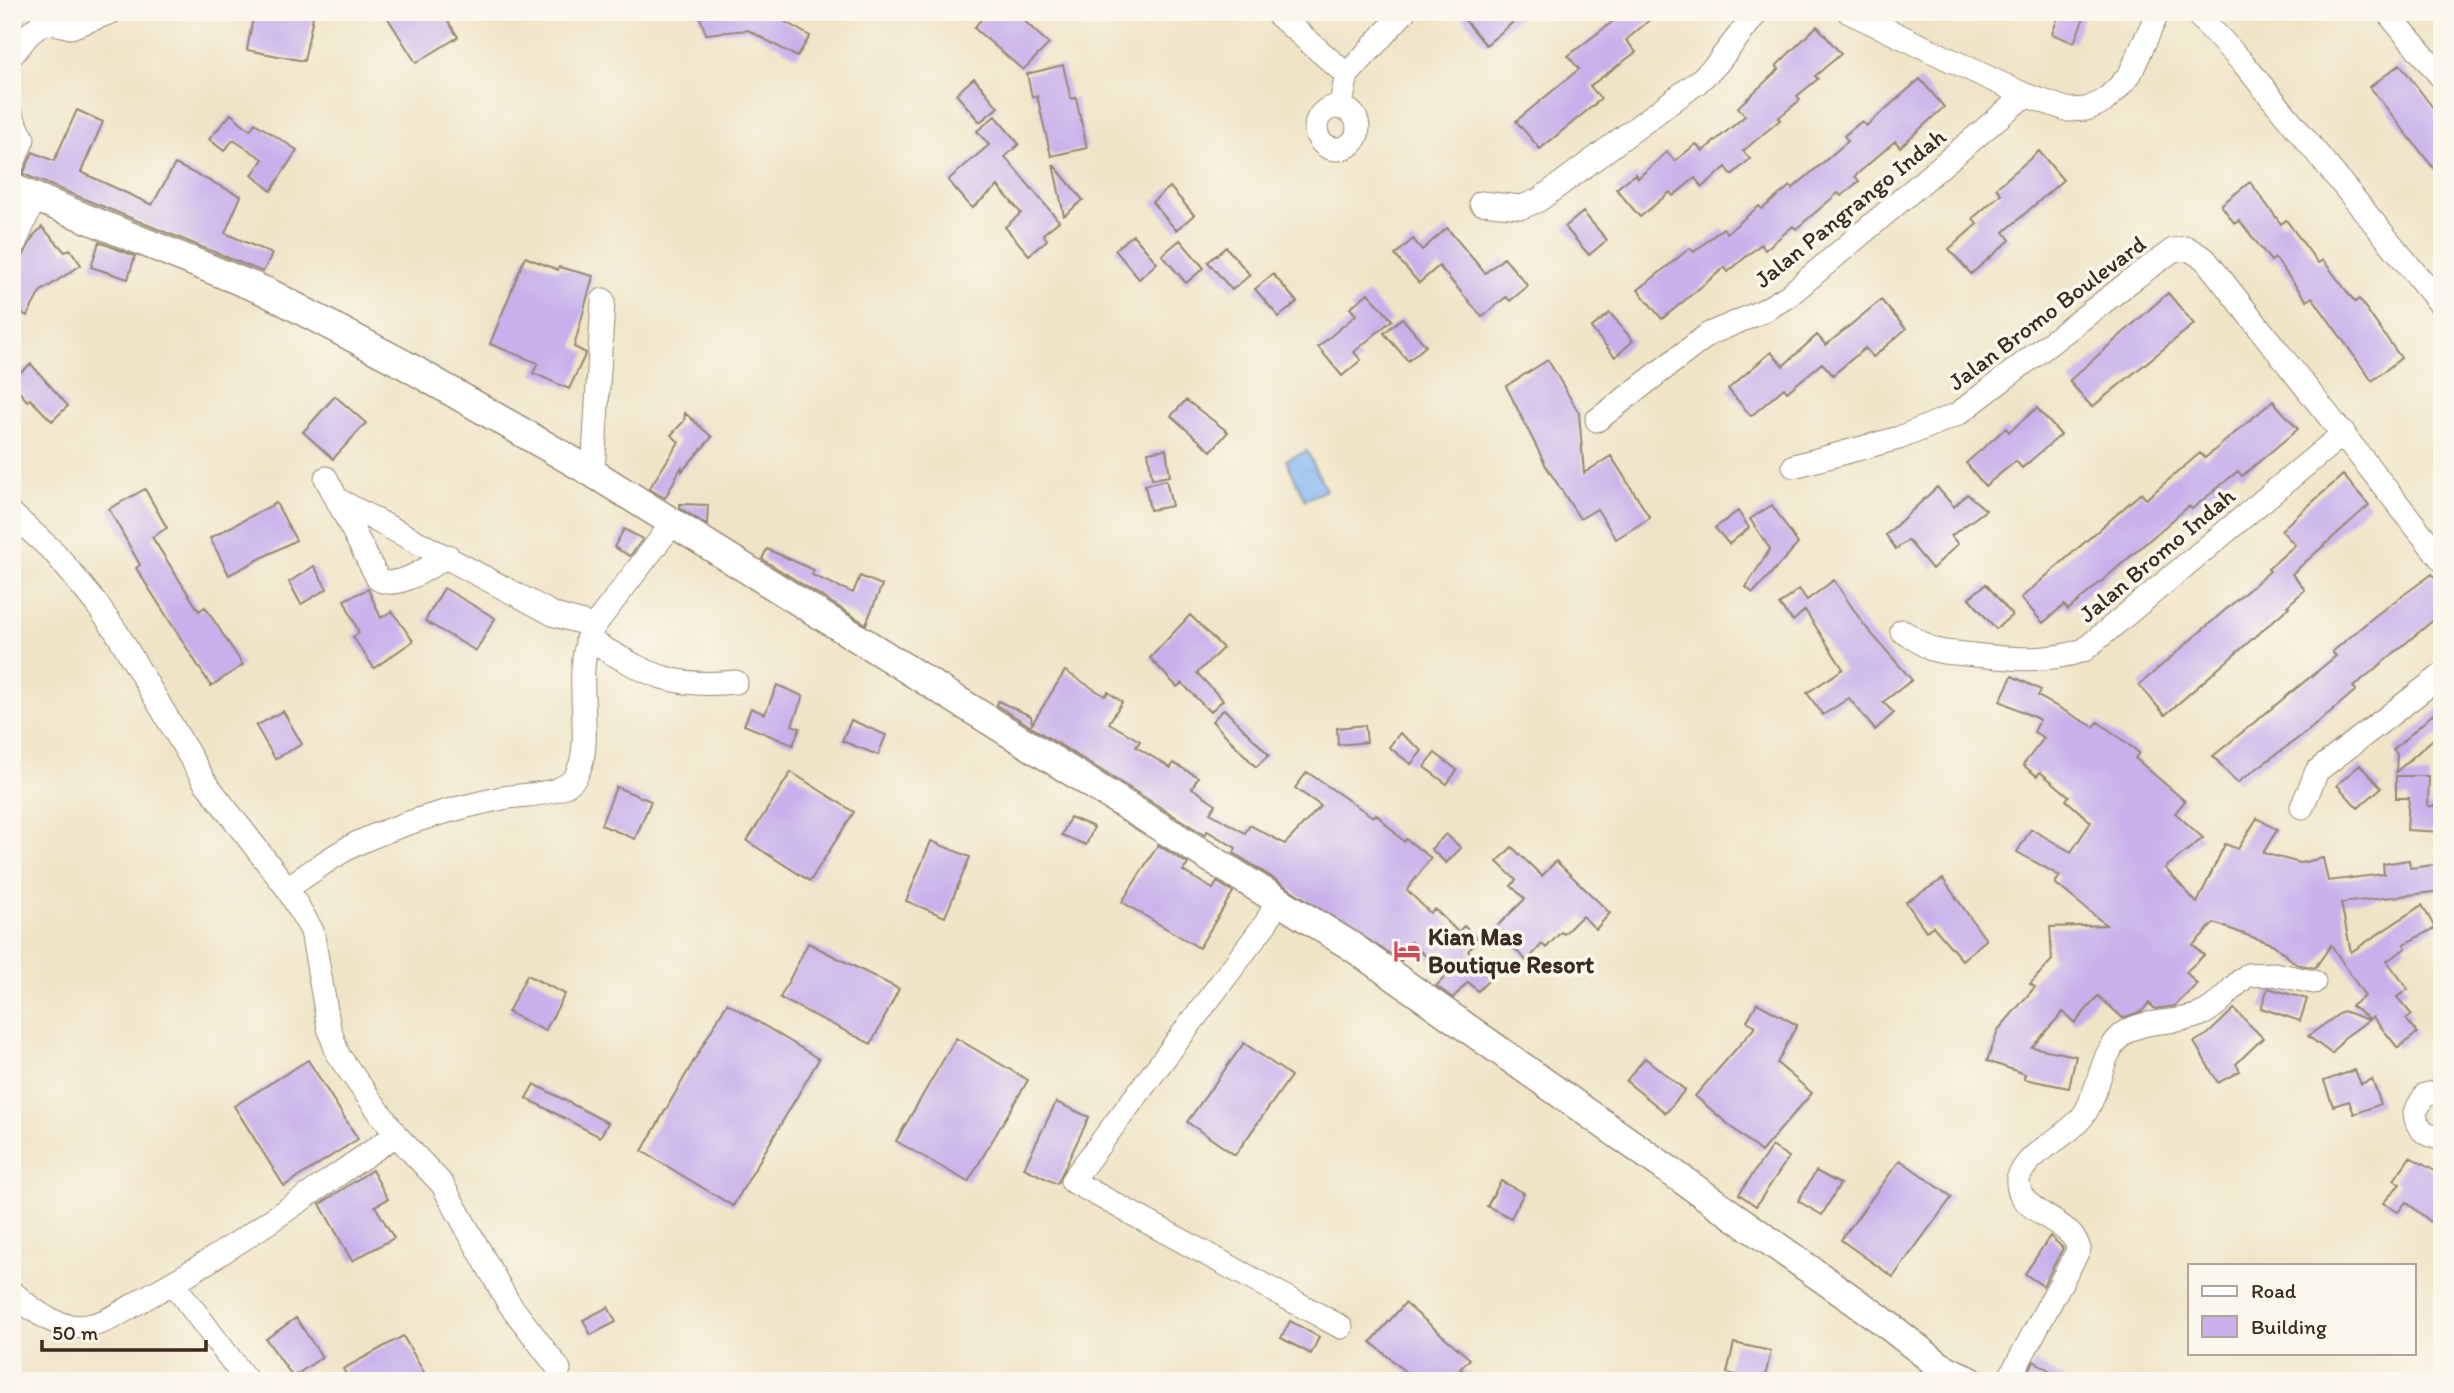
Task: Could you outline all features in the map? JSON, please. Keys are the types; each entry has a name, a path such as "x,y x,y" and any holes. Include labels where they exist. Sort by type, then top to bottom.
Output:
{"street":[{"path":"12,55 28,35 52,17 71,27 111,12"},
{"path":"1275,12 1347,75"},
{"path":"1340,108 1347,75 1404,12"},
{"path":"1481,204 1522,207 1539,200 1698,82 1716,65 1757,12"},
{"path":"1849,12 2025,95 2069,110 2086,109 2103,102 2130,74 2158,12"},
{"path":"2195,12 2244,64 2442,306"},
{"path":"2387,12 2442,78"},
{"name":"Jalan Pangrango Indah","path":"1597,420 1709,334 1763,311 1788,296 2025,95"},
{"path":"12,117 23,139 12,166"},
{"path":"12,249 24,193 267,292 407,366 593,473 1362,954 1869,1311 1935,1374 1969,1381"},
{"name":"Jalan Bromo Boulevard","path":"1794,466 1899,438 1958,414 2173,250 2187,248 2205,259 2442,560"},
{"path":"593,473 603,300"},
{"name":"Jalan Bromo Indah","path":"1902,631 1931,649 1944,652 2033,660 2062,657 2084,650 2344,433"},
{"path":"326,478 372,572 383,582 403,580 448,556"},
{"path":"338,500 591,633 670,681 710,684 736,682"},
{"path":"12,514 55,552 95,602 116,631 205,782 287,888 312,931 332,1042 338,1055 396,1135 442,1184 508,1303 559,1369"},
{"path":"287,888 358,843 432,816 501,798 556,790 571,781 581,761 584,660 591,633 673,523"},
{"path":"2302,807 2317,772 2442,675"},
{"path":"1278,900 1266,923 1072,1181 1340,1327"},
{"path":"2008,1381 2079,1249 2070,1234 2026,1201 2017,1185 2018,1179 2030,1161 2081,1118 2096,1091 2112,1045 2127,1032 2142,1025 2173,1022 2208,1011 2248,975 2274,974 2314,982"},
{"path":"2442,1091 2425,1095 2415,1112 2421,1130 2432,1137 2442,1138"},
{"path":"12,1292 31,1309 68,1327 93,1325 173,1283 396,1135"},
{"path":"173,1283 247,1381"}],"water":[{"path":"1307,451 1326,490 1305,500 1286,460"}],"building":[{"path":"254,12 314,12 304,61 247,50"},
{"path":"384,12 442,12 458,37 416,63"},
{"path":"698,12 768,12 810,36 797,57 748,30 706,34"},
{"path":"987,12 1015,12 1049,44 1023,70 974,28"},
{"path":"1458,12 1525,12 1486,45"},
{"path":"1625,12 1659,12 1626,40 1636,52 1590,86 1601,99 1540,149 1516,121 1579,69 1568,56"},
{"path":"2060,12 2086,12 2074,43 2052,34"},
{"path":"1817,26 1841,54 1815,76 1818,79 1797,96 1800,100 1778,118 1780,120 1743,151 1750,159 1732,175 1726,167 1702,187 1695,178 1673,196 1670,192 1640,217 1616,189 1635,174 1638,178 1667,152 1675,161 1696,144 1703,151 1745,116 1738,107 1779,69 1776,66"},
{"path":"2400,64 2442,120 2442,179 2370,87"},
{"path":"1063,65 1071,99 1076,98 1087,148 1051,156 1037,96 1032,97 1027,74"},
{"path":"974,78 998,107 980,122 956,94"},
{"path":"1920,79 1944,107 1900,147 1895,141 1855,176 1859,181 1841,196 1838,193 1796,229 1793,226 1765,250 1761,244 1728,272 1725,267 1662,319 1638,290 1690,248 1694,252 1723,228 1727,233 1759,206 1762,209 1790,186 1792,189 1848,141 1844,136 1862,121 1866,126"},
{"path":"77,110 103,122 81,172 152,205 175,164 241,196 225,233 272,254 263,272 23,174 33,152 54,161"},
{"path":"231,114 250,130 255,123 297,150 271,191 252,175 263,159 233,140 224,151 209,139"},
{"path":"995,116 1019,144 1005,157 1059,221 1043,234 1047,240 1029,255 1005,227 1021,213 998,186 972,208 948,180 989,145 977,131"},
{"path":"2039,151 2063,180 2004,232 2010,240 1971,274 1949,249 1977,224 1973,218 2001,194 1996,188"},
{"path":"1053,164 1083,200 1064,216"},
{"path":"2250,182 2281,224 2286,220 2318,263 2323,260 2355,302 2359,299 2401,358 2372,381 2312,297 2307,301 2275,258 2271,261 2239,220 2235,224 2221,205"},
{"path":"1170,187 1194,215 1176,230 1152,202"},
{"path":"1583,212 1607,240 1589,255 1565,227"},
{"path":"42,227 65,252 70,249 81,265 40,292 27,316 12,308 12,278 34,235"},
{"path":"1447,228 1485,273 1504,258 1528,286 1510,301 1506,297 1482,317 1439,266 1419,283 1395,255 1413,239 1422,250"},
{"path":"1133,235 1157,263 1139,279 1115,250"},
{"path":"1180,240 1204,268 1186,283 1162,255"},
{"path":"99,242 135,256 128,279 91,267"},
{"path":"1226,247 1250,275 1232,290 1208,262"},
{"path":"525,257 558,270 559,267 593,276 574,347 586,353 569,389 533,373 538,363 490,344"},
{"path":"1273,274 1297,302 1279,317 1255,289"},
{"path":"1368,293 1392,320 1354,352 1361,360 1342,376 1318,347 1356,315 1350,308"},
{"path":"2168,293 2194,324 2092,407 2069,381"},
{"path":"1881,300 1906,329 1873,357 1865,348 1833,375 1822,363 1787,392 1784,388 1751,416 1728,389 1771,352 1783,366 1817,335 1826,345"},
{"path":"1610,313 1633,341 1615,357 1591,328"},
{"path":"1402,318 1426,346 1408,361 1384,333"},
{"path":"1548,360 1579,413 1584,473 1611,456 1650,518 1616,539 1597,509 1580,519 1546,466 1506,386"},
{"path":"31,364 68,406 52,421 30,399 27,401 12,383 12,379"},
{"path":"335,396 366,423 333,459 303,432"},
{"path":"1186,400 1228,432 1211,451 1171,416"},
{"path":"2273,401 2298,429 2242,476 2238,471 2192,509 2189,506 2068,610 2064,605 2043,623 2021,598 2141,493 2146,499 2200,453 2205,458"},
{"path":"2037,408 2061,435 2022,468 2016,461 1985,486 1966,463 2006,428 2009,432"},
{"path":"685,413 712,437 682,471 682,466 665,498 649,489 679,442 671,435 684,421"},
{"path":"1166,449 1170,476 1152,479 1148,452"},
{"path":"2343,475 2369,505 2292,574 2305,590 2287,606 2289,607 2165,715 2139,685 2270,571 2268,569 2295,545 2281,530"},
{"path":"1166,480 1172,506 1150,510 1145,485"},
{"path":"1937,487 1954,507 1967,494 1986,510 1951,536 1958,544 1932,569 1908,540 1896,549 1886,535"},
{"path":"145,489 167,528 152,537 199,611 205,607 243,665 211,686 136,568 140,565 109,509"},
{"path":"276,503 296,540 229,575 210,538"},
{"path":"680,504 708,505 707,525 680,508"},
{"path":"1772,505 1798,544 1753,593 1746,587 1770,549 1750,519"},
{"path":"1738,511 1749,528 1729,544 1715,528"},
{"path":"624,529 643,539 630,556 614,547"},
{"path":"767,549 814,570 812,575 853,593 860,576 882,585 866,624 762,559"},
{"path":"314,566 327,589 301,604 289,582"},
{"path":"2432,574 2442,586 2442,613 2353,687 2356,690 2308,731 2237,783 2213,756 2336,656 2332,652 2376,615"},
{"path":"1834,580 1864,625 1912,680 1883,702 1894,713 1875,730 1849,698 1823,715 1807,693 1843,669 1805,610 1793,621 1779,605 1799,589 1807,600"},
{"path":"1986,584 2012,615 1996,629 1969,598"},
{"path":"444,588 495,618 476,651 425,621"},
{"path":"368,589 381,618 392,611 413,641 374,668 353,637 359,633 344,600"},
{"path":"1190,615 1223,648 1197,673 1223,700 1210,712 1182,683 1177,687 1150,658"},
{"path":"1065,671 1105,696 1108,692 1122,702 1109,723 1140,741 1136,747 1171,768 1173,763 1198,777 1192,788 1216,804 1210,813 1245,833 1250,825 1285,844 1321,806 1295,788 1307,772 1373,817 1376,814 1404,842 1406,839 1431,858 1407,890 1430,913 1435,909 1458,932 1464,926 1479,940 1468,951 1493,976 1478,991 1468,982 1453,998 1436,986 1446,976 1411,942 1401,961 1234,853 1236,848 1207,831 1205,835 996,705 998,701 1031,716 1032,724"},
{"path":"2012,676 2041,690 2038,696 2094,727 2098,722 2119,737 2139,753 2135,758 2185,801 2175,813 2203,838 2165,868 2197,903 2225,844 2238,849 2257,818 2277,830 2263,853 2300,863 2323,858 2328,881 2384,874 2383,864 2409,860 2410,868 2442,864 2442,891 2341,903 2351,952 2422,905 2435,928 2404,944 2406,948 2387,961 2408,989 2397,997 2412,1015 2406,1019 2417,1033 2398,1048 2373,1017 2370,1019 2351,1006 2365,996 2331,945 2315,968 2296,964 2274,945 2214,923 2193,945 2204,955 2186,972 2197,984 2175,1006 2155,1009 2149,1003 2142,1011 2123,1018 2098,996 2075,1023 2063,1012 2032,1047 2076,1056 2069,1088 2024,1079 2025,1074 1987,1061 1998,1030 2035,987 2030,984 2052,960 2050,927 2106,925 2055,883 2060,876 2017,852 2031,829 2071,852 2091,822 2066,800 2069,796 2040,772 2037,776 2023,765 2044,738 2034,732 2040,720 2000,701"},
{"path":"777,685 803,696 792,725 800,728 793,745 744,725 751,708 765,714"},
{"path":"2442,706 2442,731 2396,772 2397,754 2393,750"},
{"path":"1224,709 1269,755 1256,767 1212,721"},
{"path":"283,711 302,744 275,759 256,726"},
{"path":"851,720 886,735 878,755 842,741"},
{"path":"1365,725 1367,742 1338,745 1337,728"},
{"path":"1400,733 1422,751 1411,764 1389,747"},
{"path":"1435,753 1457,770 1447,784 1424,767"},
{"path":"2360,765 2381,788 2358,808 2337,785"},
{"path":"791,772 854,812 810,881 747,841"},
{"path":"2396,776 2429,776 2428,806 2442,806 2442,832 2407,830 2409,798 2396,798"},
{"path":"616,787 651,801 635,839 601,825"},
{"path":"1070,817 1094,827 1086,845 1062,835"},
{"path":"1446,834 1461,848 1446,863 1431,849"},
{"path":"931,841 970,857 945,917 906,901"},
{"path":"1158,845 1188,864 1183,871 1213,889 1217,882 1233,892 1199,948 1122,902"},
{"path":"1512,847 1542,876 1556,861 1610,913 1596,929 1582,916 1546,948 1542,944 1527,961 1494,929 1525,899 1511,886 1516,880 1497,862"},
{"path":"1943,879 1986,940 1962,960 1933,926 1926,931 1906,902"},
{"path":"808,943 899,989 871,1044 780,998"},
{"path":"527,975 565,994 545,1031 508,1012"},
{"path":"2268,988 2307,999 2300,1021 2261,1008"},
{"path":"727,1003 819,1059 733,1206 642,1151"},
{"path":"1757,1003 1797,1025 1777,1063 1812,1093 1761,1152 1695,1096 1756,1026 1747,1021"},
{"path":"2234,1009 2263,1038 2236,1064 2240,1071 2218,1083 2194,1042 2208,1034"},
{"path":"2343,1011 2369,1020 2344,1038 2332,1054 2308,1036"},
{"path":"956,1038 1028,1080 968,1182 896,1141"},
{"path":"1244,1043 1291,1076 1235,1155 1187,1122"},
{"path":"1645,1058 1685,1090 1666,1113 1626,1081"},
{"path":"308,1060 358,1139 284,1186 234,1106"},
{"path":"2355,1070 2361,1084 2372,1079 2381,1104 2354,1114 2349,1101 2333,1106 2324,1081"},
{"path":"534,1084 608,1123 600,1137 526,1098"},
{"path":"1056,1102 1089,1117 1057,1184 1024,1168"},
{"path":"1772,1146 1789,1157 1756,1206 1739,1194"},
{"path":"2410,1157 2442,1175 2442,1231 2406,1202 2398,1212 2383,1203 2400,1184 2394,1180"},
{"path":"1900,1160 1952,1197 1893,1277 1841,1240"},
{"path":"372,1170 388,1199 375,1206 394,1238 352,1261 320,1204"},
{"path":"1816,1171 1840,1184 1822,1215 1798,1201"},
{"path":"1501,1181 1524,1193 1511,1218 1487,1206"},
{"path":"2050,1236 2063,1248 2043,1286 2025,1274"},
{"path":"1405,1303 1470,1359 1460,1369 1485,1381 1416,1381 1371,1342"},
{"path":"608,1307 616,1322 591,1335 583,1320"},
{"path":"296,1318 322,1357 293,1377 266,1339"},
{"path":"1290,1321 1319,1337 1311,1354 1281,1338"},
{"path":"403,1336 429,1381 350,1381 343,1369"},
{"path":"1734,1343 1771,1351 1764,1381 1727,1373"},
{"path":"2034,1361 2067,1381 2024,1381"}],"place":[{"name":"Kian Mas Boutique Resort","path":"1407,951"}]}
